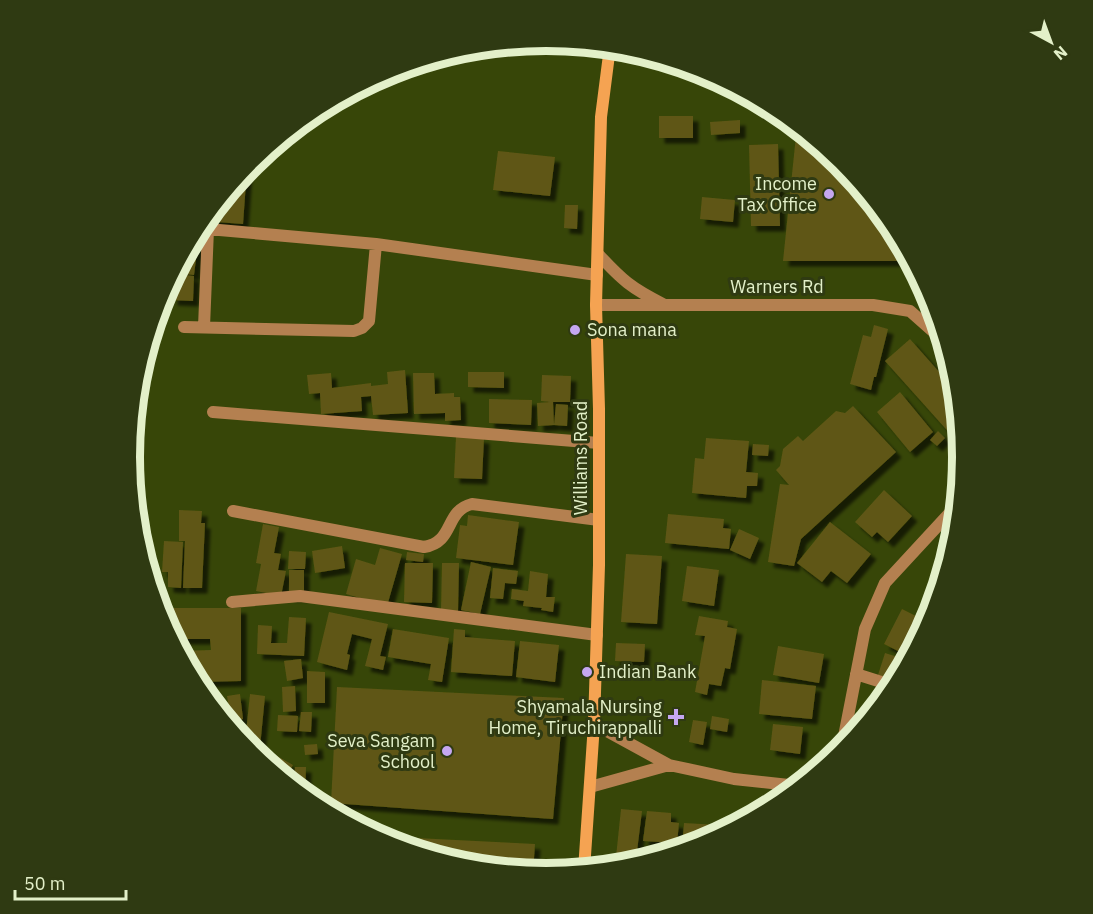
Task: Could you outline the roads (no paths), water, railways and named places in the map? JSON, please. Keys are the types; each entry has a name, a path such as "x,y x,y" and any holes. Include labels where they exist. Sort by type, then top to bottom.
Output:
{"street":[{"name":"Williams Road","path":"585,861 594,724 597,635 599,443 596,305 601,117 609,56"},
{"path":"210,229 376,244 597,275"},
{"path":"204,327 207,235"},
{"path":"184,327 354,331 362,328 369,321 376,244"},
{"path":"598,254 620,278 636,291 666,305"},
{"name":"Warners Rd","path":"596,305 873,305 910,311 933,331"},
{"path":"213,412 599,443"},
{"path":"233,512 424,547 435,545 443,537 456,514 463,507 472,504 598,520"},
{"path":"845,733 864,629 885,584 948,515"},
{"path":"232,602 300,596 597,635"},
{"path":"856,674 884,683"},
{"path":"594,724 669,765 734,779 786,785"},
{"path":"590,787 669,765"}],"place":[{"name":"Income Tax Office","path":"829,194"},
{"name":"Sona mana","path":"575,330"},
{"name":"Indian Bank","path":"587,672"},
{"name":"Shyamala Nursing Home, Tiruchirappalli","path":"676,717"},
{"name":"Seva Sangam School","path":"447,751"}]}
